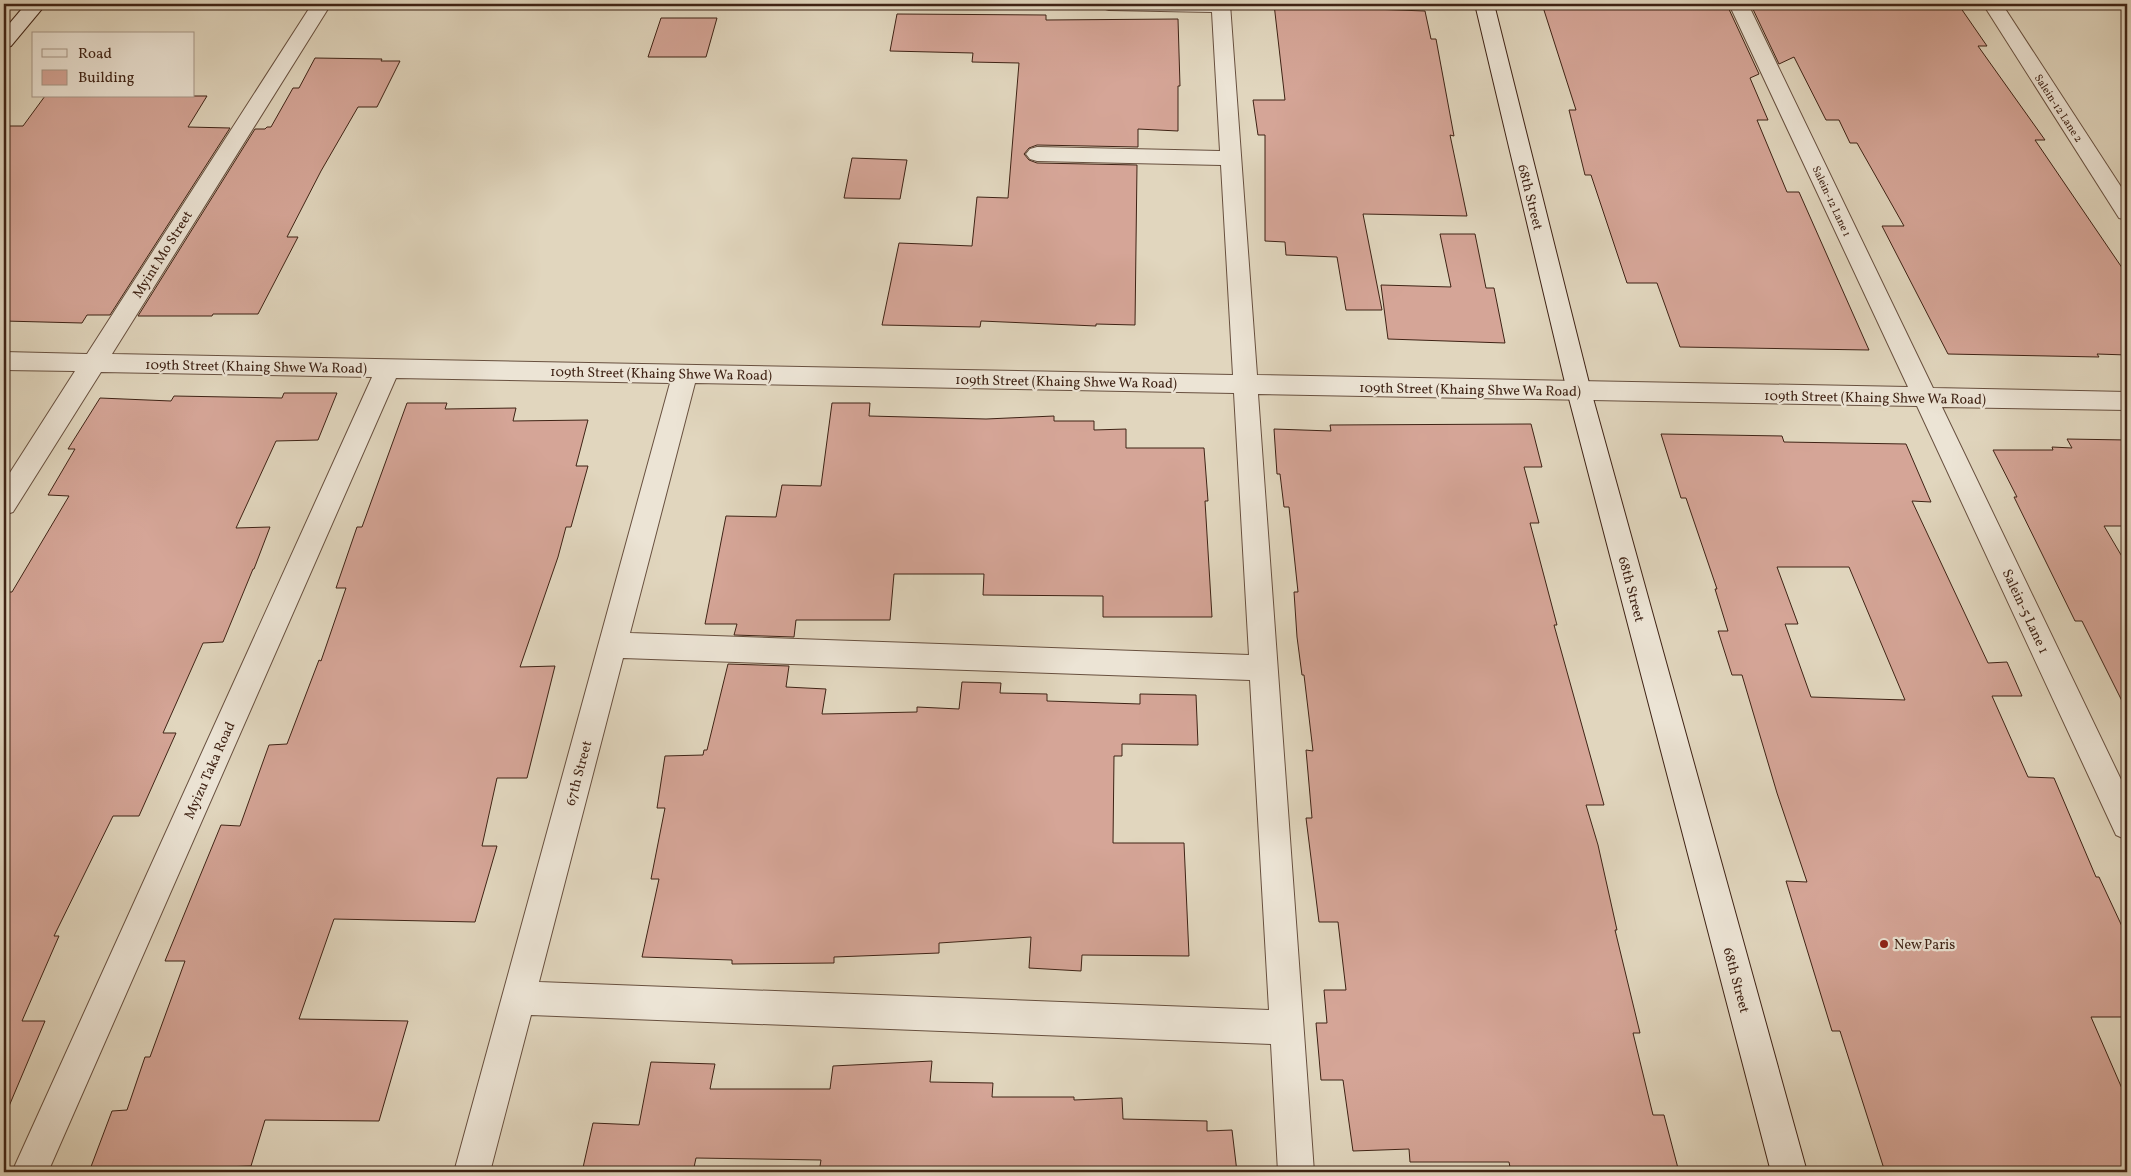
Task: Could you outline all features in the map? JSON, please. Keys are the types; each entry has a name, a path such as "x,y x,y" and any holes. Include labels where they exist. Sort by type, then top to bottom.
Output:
{"street":[{"path":"4,42 36,4"},
{"name":"Myint Mo Street","path":"4,504 321,4"},
{"path":"1109,4 1221,5 1296,1172"},
{"name":"68th Street","path":"1484,4 1579,391 1788,1172"},
{"name":"Salein-12 Lane 1","path":"1739,4 1924,398"},
{"name":"Salein-12 Lane 2","path":"1992,4 2127,213"},
{"path":"1036,154 1231,158"},
{"name":"109th Street (Khaing Shwe Wa Road)","path":"4,361 2127,402"},
{"name":"Myizu Taka Road","path":"30,1172 388,368"},
{"name":"67th Street","path":"472,1172 685,374"},
{"name":"Salein-5 Lane 1","path":"1924,398 2127,825"},
{"path":"612,645 1264,668"},
{"path":"518,998 1287,1028"}],"building":[{"path":"1274,4 1371,6 1372,9 1425,11 1431,39 1436,39 1454,136 1450,135 1467,216 1363,214 1382,310 1346,310 1337,257 1286,255 1285,242 1265,241 1265,135 1258,135 1253,100 1285,100"},
{"path":"1542,4 1727,5 1759,74 1750,78 1768,120 1757,120 1787,192 1799,192 1869,350 1680,347 1657,283 1627,283 1591,175 1585,175 1569,110 1576,110"},
{"path":"1958,4 1987,46 1978,46 2045,140 2035,140 2127,275 2127,355 2097,354 2099,357 1948,354 1882,226 1904,226 1857,143 1850,143 1839,120 1826,120 1794,57 1779,64 1751,5"},
{"path":"897,14 1046,15 1046,20 1178,19 1180,86 1178,86 1178,131 1138,129 1138,147 1037,145 1029,148 1024,154 1029,160 1037,163 1137,165 1135,325 1096,324 1096,326 981,321 980,327 882,325 899,243 972,246 977,197 1008,198 1019,63 972,62 973,53 890,51"},
{"path":"661,18 717,18 706,57 648,57"},
{"path":"315,58 400,61 377,107 358,107 321,171 287,237 298,237 258,314 138,316 255,129 271,127 293,88 299,88"},
{"path":"195,96 207,96 188,127 230,128 110,315 87,315 82,323 4,321 4,126 23,126 44,98 195,98"},
{"path":"852,158 907,160 900,199 844,198"},
{"path":"1440,234 1475,234 1486,288 1494,288 1505,343 1388,339 1381,285 1451,287"},
{"path":"284,393 337,393 318,440 276,441 236,528 270,527 223,642 203,643 163,733 176,733 139,816 113,816 54,936 59,936 22,1021 45,1021 4,1118 4,592 12,592 69,496 48,495 75,449 68,449 100,398 171,401 174,396 282,398"},
{"path":"407,403 447,403 445,409 516,408 513,421 588,420 576,466 588,466 571,527 566,527 558,557 520,667 555,666 527,778 497,778 482,846 497,846 475,922 334,919 299,1019 408,1021 379,1121 265,1120 251,1166 223,1167 223,1172 89,1172 112,1111 127,1110 145,1057 150,1057 185,961 165,961 221,825 240,826 269,745 287,744 319,660 321,661 346,588 336,588 357,527 362,527"},
{"path":"832,403 870,403 869,416 986,419 1054,416 1054,421 1094,421 1094,430 1126,429 1126,448 1204,448 1208,501 1205,501 1212,617 1103,617 1103,596 983,595 984,574 894,574 890,620 796,620 794,637 734,635 737,624 705,624 726,516 776,517 782,485 821,486"},
{"path":"1531,424 1542,467 1524,467 1539,523 1530,523 1557,625 1554,625 1604,805 1586,805 1598,845 1617,930 1615,930 1640,1033 1633,1033 1653,1115 1664,1115 1679,1172 1511,1172 1509,1162 1410,1162 1409,1149 1353,1151 1343,1080 1321,1080 1316,1023 1327,1023 1324,990 1346,990 1338,922 1319,922 1306,818 1312,818 1306,750 1313,751 1304,675 1302,675 1297,637 1294,592 1298,592 1289,507 1284,507 1280,474 1277,474 1274,429 1331,431 1330,425"},
{"path":"1661,434 1782,436 1784,442 1906,444 1931,502 1912,501 1988,663 2007,662 2022,696 1992,696 2028,777 2054,778 2096,877 2099,877 2127,937 2127,1017 2091,1017 2127,1100 2127,1172 1885,1172 1840,1031 1832,1031 1786,881 1807,882 1777,793 1742,675 1732,675 1718,631 1728,631 1715,589 1717,589 1686,498 1681,498","holes":["1777,567 1849,567 1905,700 1811,697 1785,624 1798,624"]},
{"path":"2067,439 2127,440 2127,526 2104,526 2127,565 2127,711 2082,621 2075,621 1993,450 2053,450 2052,447 2072,448"},
{"path":"728,664 789,666 786,687 826,689 822,714 917,712 917,707 959,709 962,682 1001,683 1000,693 1047,694 1047,701 1140,704 1140,694 1196,695 1198,745 1122,744 1122,756 1114,756 1113,843 1184,843 1189,956 1082,955 1081,971 1029,968 1031,937 939,943 939,953 834,957 834,963 732,964 732,960 642,957 659,879 651,879 665,808 657,808 665,756 703,755 704,750 707,750"},
{"path":"932,1061 930,1082 993,1083 992,1097 1074,1097 1074,1100 1122,1098 1123,1119 1207,1121 1207,1131 1232,1130 1237,1172 819,1172 821,1160 696,1158 693,1172 582,1172 593,1123 639,1125 651,1062 715,1064 710,1089 830,1089 833,1066"}],"place":[{"name":"New Paris","path":"1884,944"}]}
